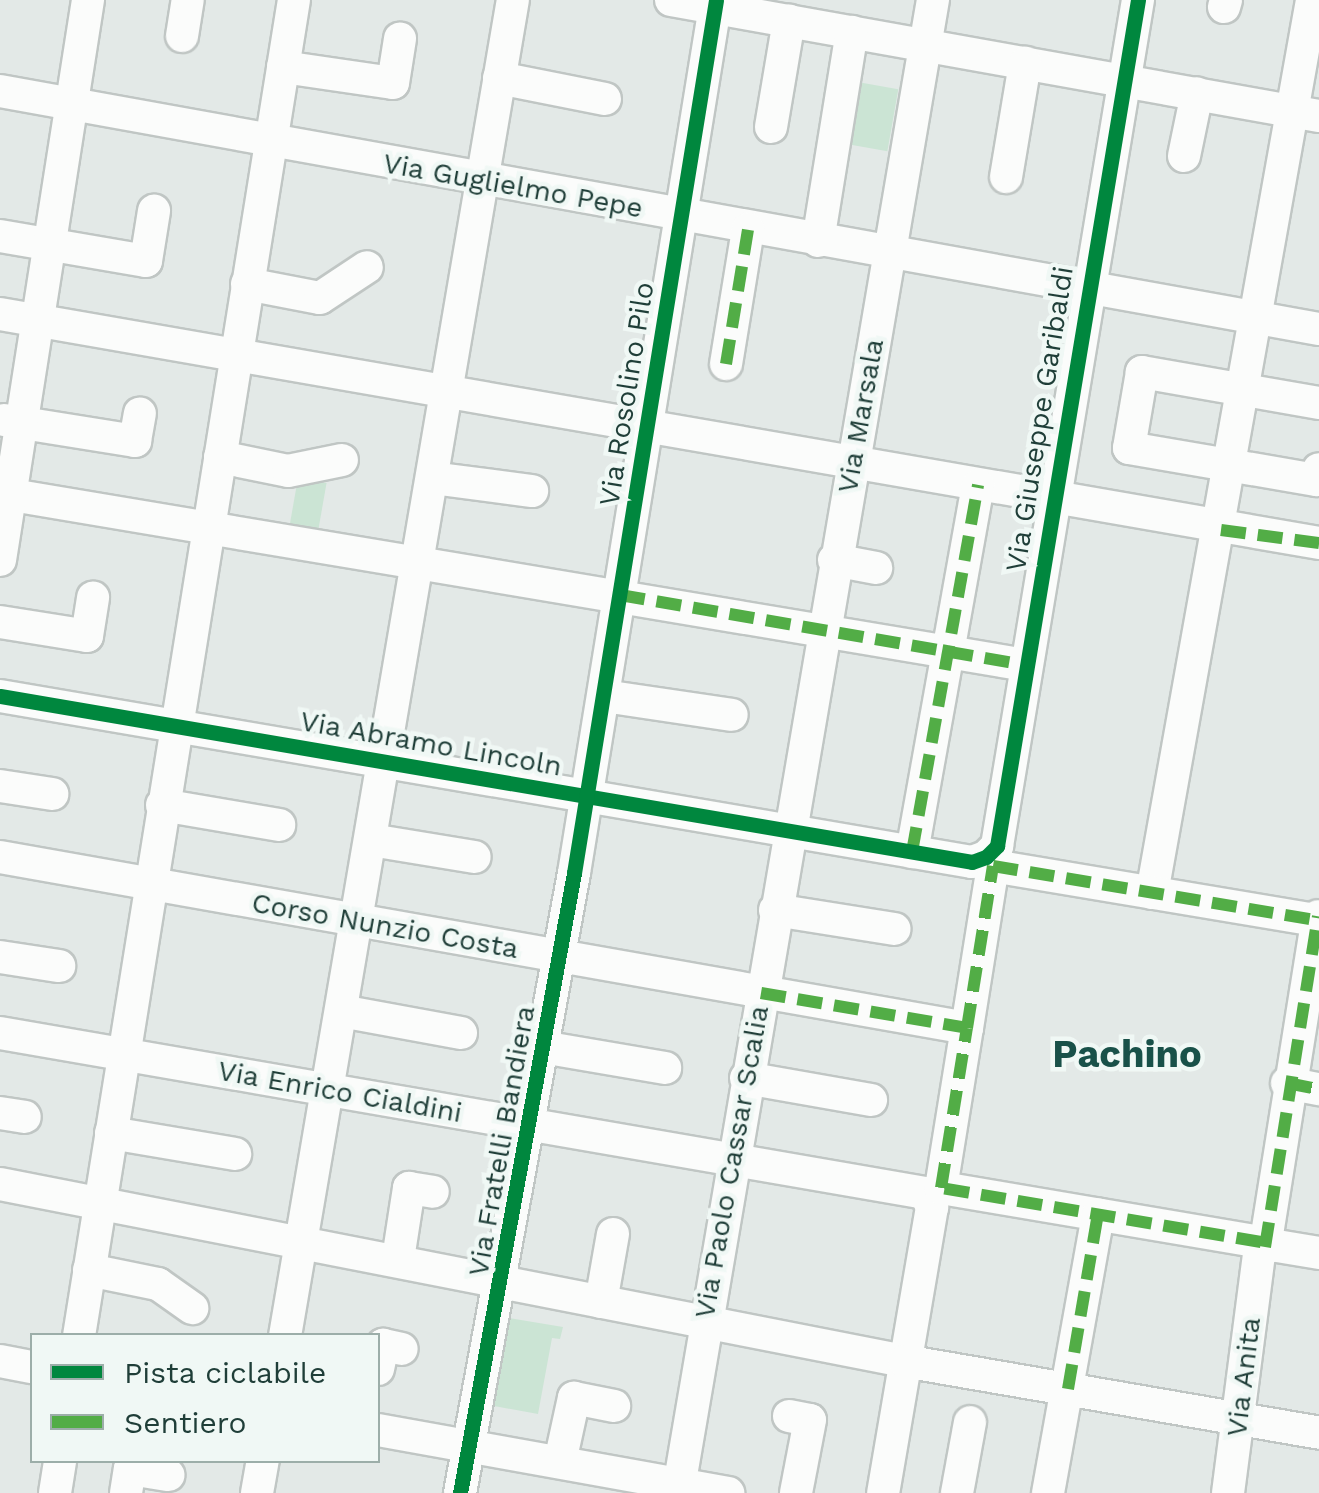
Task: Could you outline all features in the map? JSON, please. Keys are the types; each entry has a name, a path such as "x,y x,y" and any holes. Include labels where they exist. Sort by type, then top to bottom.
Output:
{"street":[{"path":"0,560 11,421 36,320 88,0"},
{"path":"182,36 188,0"},
{"path":"79,1333 294,0"},
{"path":"286,1333 449,390 512,0"},
{"path":"670,0 715,4 789,22 1306,114"},
{"name":"Via Marsala","path":"788,831 933,0"},
{"name":"Via Giuseppe Garibaldi","path":"883,1493 957,1027 1026,665 1086,288 1138,0"},
{"path":"1154,883 1258,318 1306,114 1312,0"},
{"name":"Via Rosolino Pilo","path":"587,796 715,4"},
{"path":"771,127 789,22"},
{"path":"818,241 852,32"},
{"path":"283,67 393,83 400,39"},
{"path":"1006,177 1025,63"},
{"path":"499,78 605,99"},
{"name":"Via Guglielmo Pepe","path":"0,92 1319,330"},
{"path":"1184,156 1197,93"},
{"path":"0,236 146,260 154,211"},
{"path":"726,364 748,229"},
{"path":"248,284 320,298 367,267"},
{"path":"0,314 449,390 1220,530 1319,542"},
{"path":"1319,403 1142,372 1129,448 1317,480 1319,469"},
{"path":"11,421 136,441 140,413"},
{"path":"220,457 288,471 342,460"},
{"path":"432,478 532,491"},
{"path":"912,852 978,485"},
{"path":"6,494 1026,665"},
{"path":"834,560 876,568"},
{"path":"0,622 87,636 92,597"},
{"name":"Via Abramo Lincoln","path":"0,696 912,852 987,858 1318,911"},
{"path":"604,696 732,715"},
{"path":"0,786 52,794"},
{"name":"Via Fratelli Bandiera","path":"460,1493 503,1281 587,796"},
{"path":"162,805 278,825"},
{"name":"Via Paolo Cassar Scalia","path":"679,1489 788,831"},
{"path":"371,840 475,857"},
{"name":"Corso Nunzio Costa","path":"0,858 957,1027"},
{"path":"775,910 895,928"},
{"name":"Via Anita","path":"1228,1493 1265,1249 1303,1086 1318,911"},
{"path":"0,957 59,966"},
{"path":"342,1011 461,1032"},
{"name":"Via Enrico Cialdini","path":"0,1033 1096,1224 1319,1254"},
{"path":"542,1048 666,1068"},
{"path":"746,1078 871,1100"},
{"path":"111,1133 236,1154"},
{"path":"0,1184 904,1361 1319,1433"},
{"path":"398,1259 409,1188 433,1192"},
{"path":"1048,1493 1096,1224"},
{"path":"602,1302 614,1234"},
{"path":"89,1270 158,1284 192,1308"},
{"path":"0,1361 30,1367"},
{"path":"560,1462 574,1398 614,1406"},
{"path":"789,1416 810,1420 796,1493"},
{"path":"957,1493 970,1422"},
{"path":"380,1430 560,1462 679,1489 728,1493"},
{"path":"54,1493 59,1463"},
{"path":"258,1493 263,1463"},
{"path":"126,1493 130,1469 169,1475"}],"green space":[{"path":"852,81 898,89 887,151 841,143"},
{"path":"298,478 327,483 318,530 290,525"},
{"path":"509,1318 563,1327 560,1339 552,1338 538,1414 494,1406"}],"marked path":[{"path":"726,364 748,229"},
{"path":"912,852 978,485"},
{"path":"1221,530 1319,543"},
{"path":"620,595 1026,665"},
{"path":"1261,1242 941,1188 993,866 1314,920"},
{"path":"1265,1247 1318,916"},
{"path":"761,993 967,1028"},
{"path":"1287,1083 1319,1089"},
{"path":"1068,1389 1098,1214"}],"cycle path":[{"path":"460,1493 574,873 716,0"},
{"path":"0,696 972,862 986,857 997,846 1138,0"}],"district":[{"name":"Pachino","path":"1127,1055"}]}
